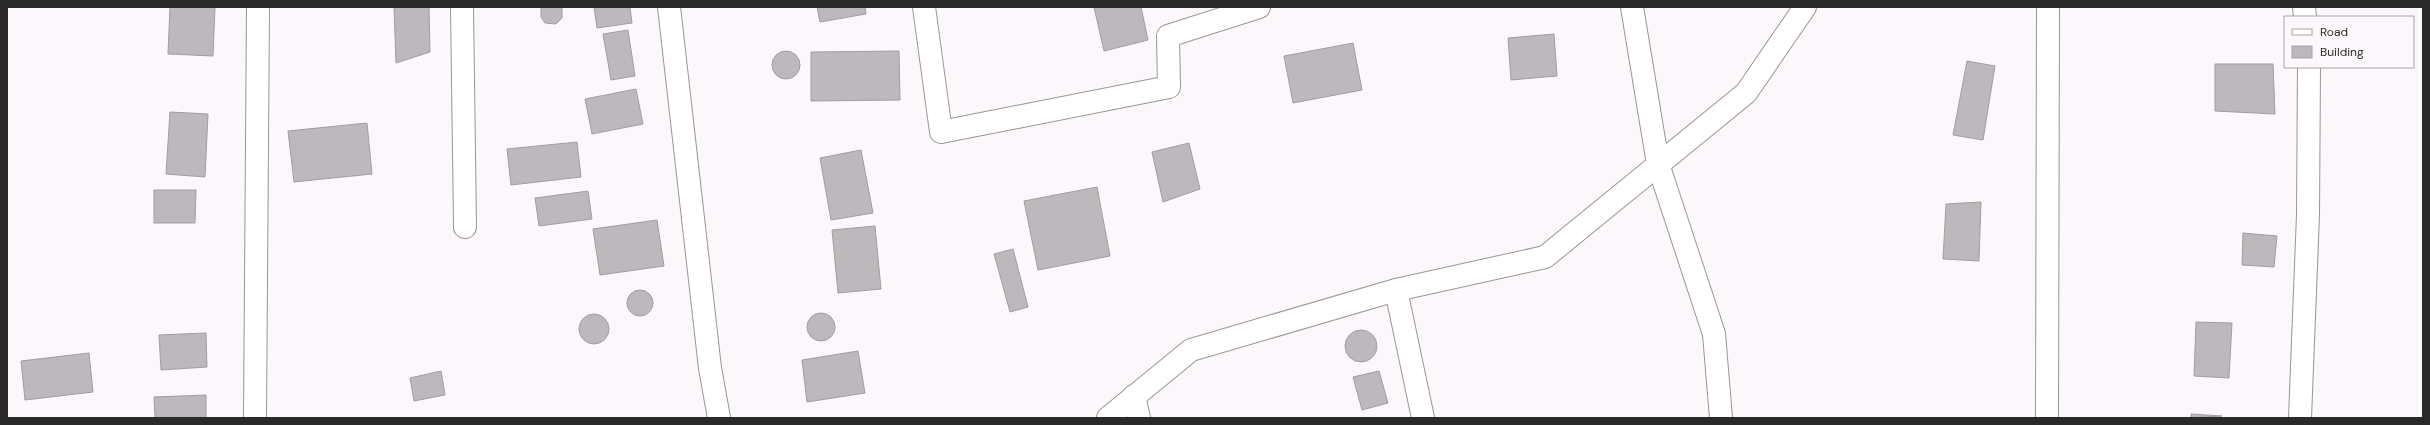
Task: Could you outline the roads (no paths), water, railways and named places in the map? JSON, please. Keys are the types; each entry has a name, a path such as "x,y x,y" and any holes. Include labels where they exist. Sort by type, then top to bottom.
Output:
{"street":[{"path":"255,418 258,7"},
{"path":"462,7 465,227"},
{"path":"669,7 710,368 719,418"},
{"path":"924,7 940,132 1169,87 1168,36 1258,7"},
{"path":"1632,7 1658,164 1714,334 1722,418"},
{"path":"1108,418 1192,350 1396,290 1545,257 1746,93 1805,7"},
{"path":"2047,418 2048,7"},
{"path":"2300,418 2308,215 2309,68"},
{"path":"1396,290 1423,418"},
{"path":"1134,396 1139,418"}]}
